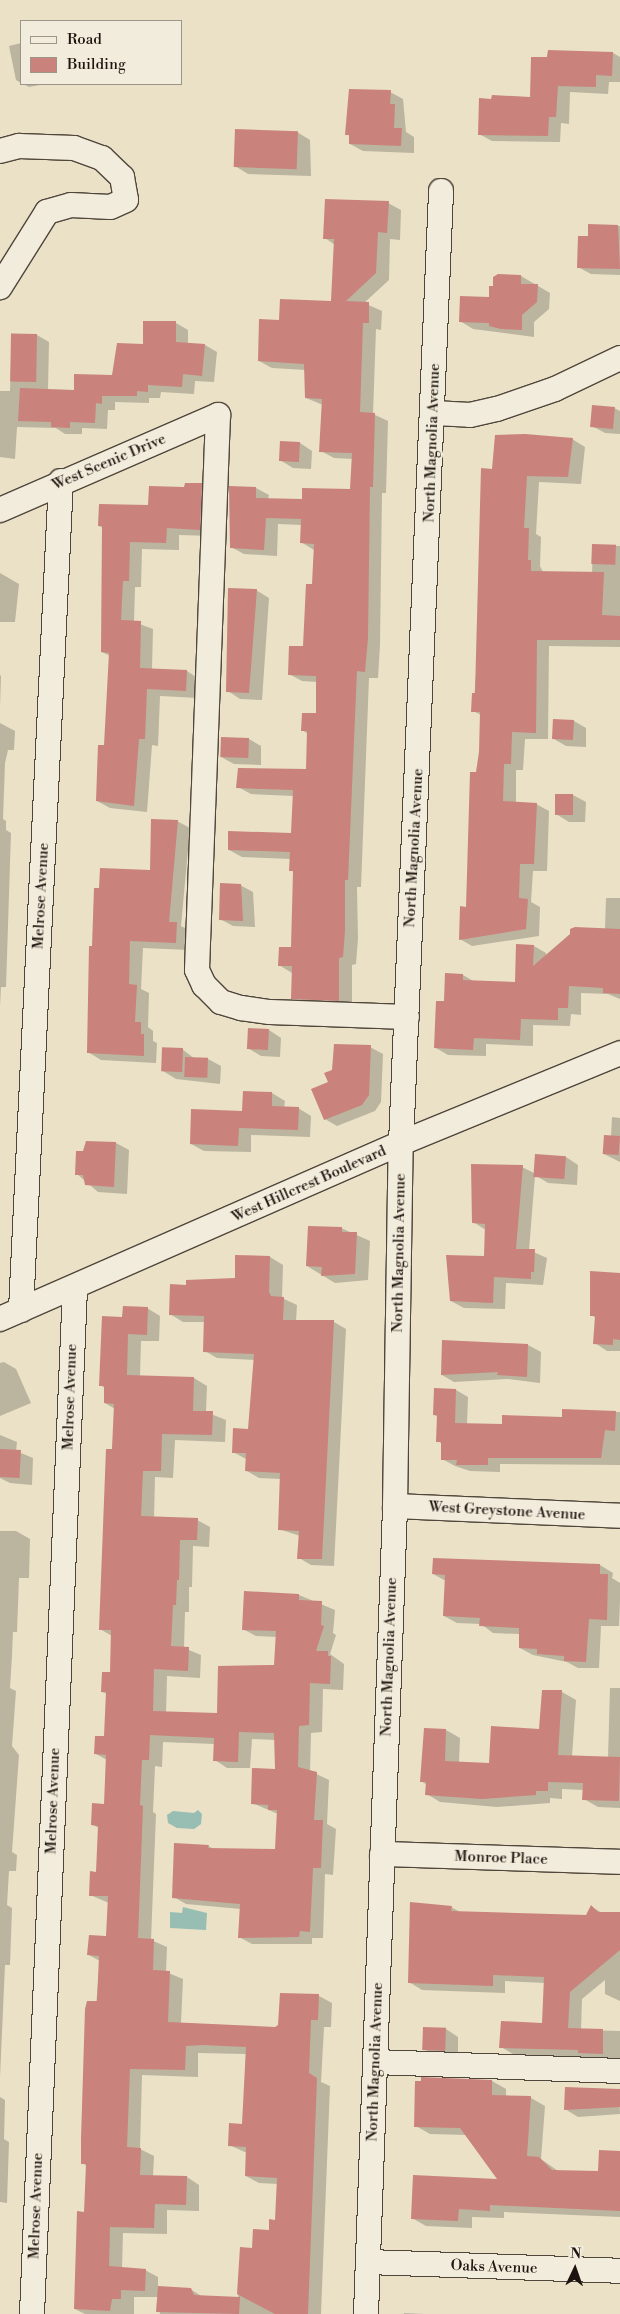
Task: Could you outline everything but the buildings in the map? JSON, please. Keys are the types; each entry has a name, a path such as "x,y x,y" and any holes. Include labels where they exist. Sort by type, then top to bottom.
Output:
{"street":[{"path":"0,150 20,146 74,148 102,158 122,177 126,200 110,207 71,205 47,212 0,288"},
{"name":"North Magnolia Avenue","path":"366,2314 395,1506 401,1143 434,413 442,191"},
{"path":"434,413 470,415 497,409 555,388 620,358"},
{"name":"West Scenic Drive","path":"0,510 62,481 218,415 197,970 204,985 221,1002 241,1008 270,1012 407,1017"},
{"name":"Melrose Avenue","path":"10,1315 62,481"},
{"name":"West Hillcrest Boulevard","path":"10,1315 75,1289 401,1143 620,1052"},
{"name":"Melrose Avenue","path":"32,2314 75,1289"},
{"name":"West Greystone Avenue","path":"395,1506 620,1516"},
{"name":"Monroe Place","path":"382,1854 620,1862"},
{"path":"375,2062 620,2071"},
{"name":"Oaks Avenue","path":"368,2262 620,2271"}],"water":[{"path":"198,1810 202,1814 201,1824 194,1829 177,1828 168,1823 167,1815 173,1811 194,1813"},
{"path":"183,1907 207,1913 206,1930 170,1928 170,1912 182,1913"}]}
